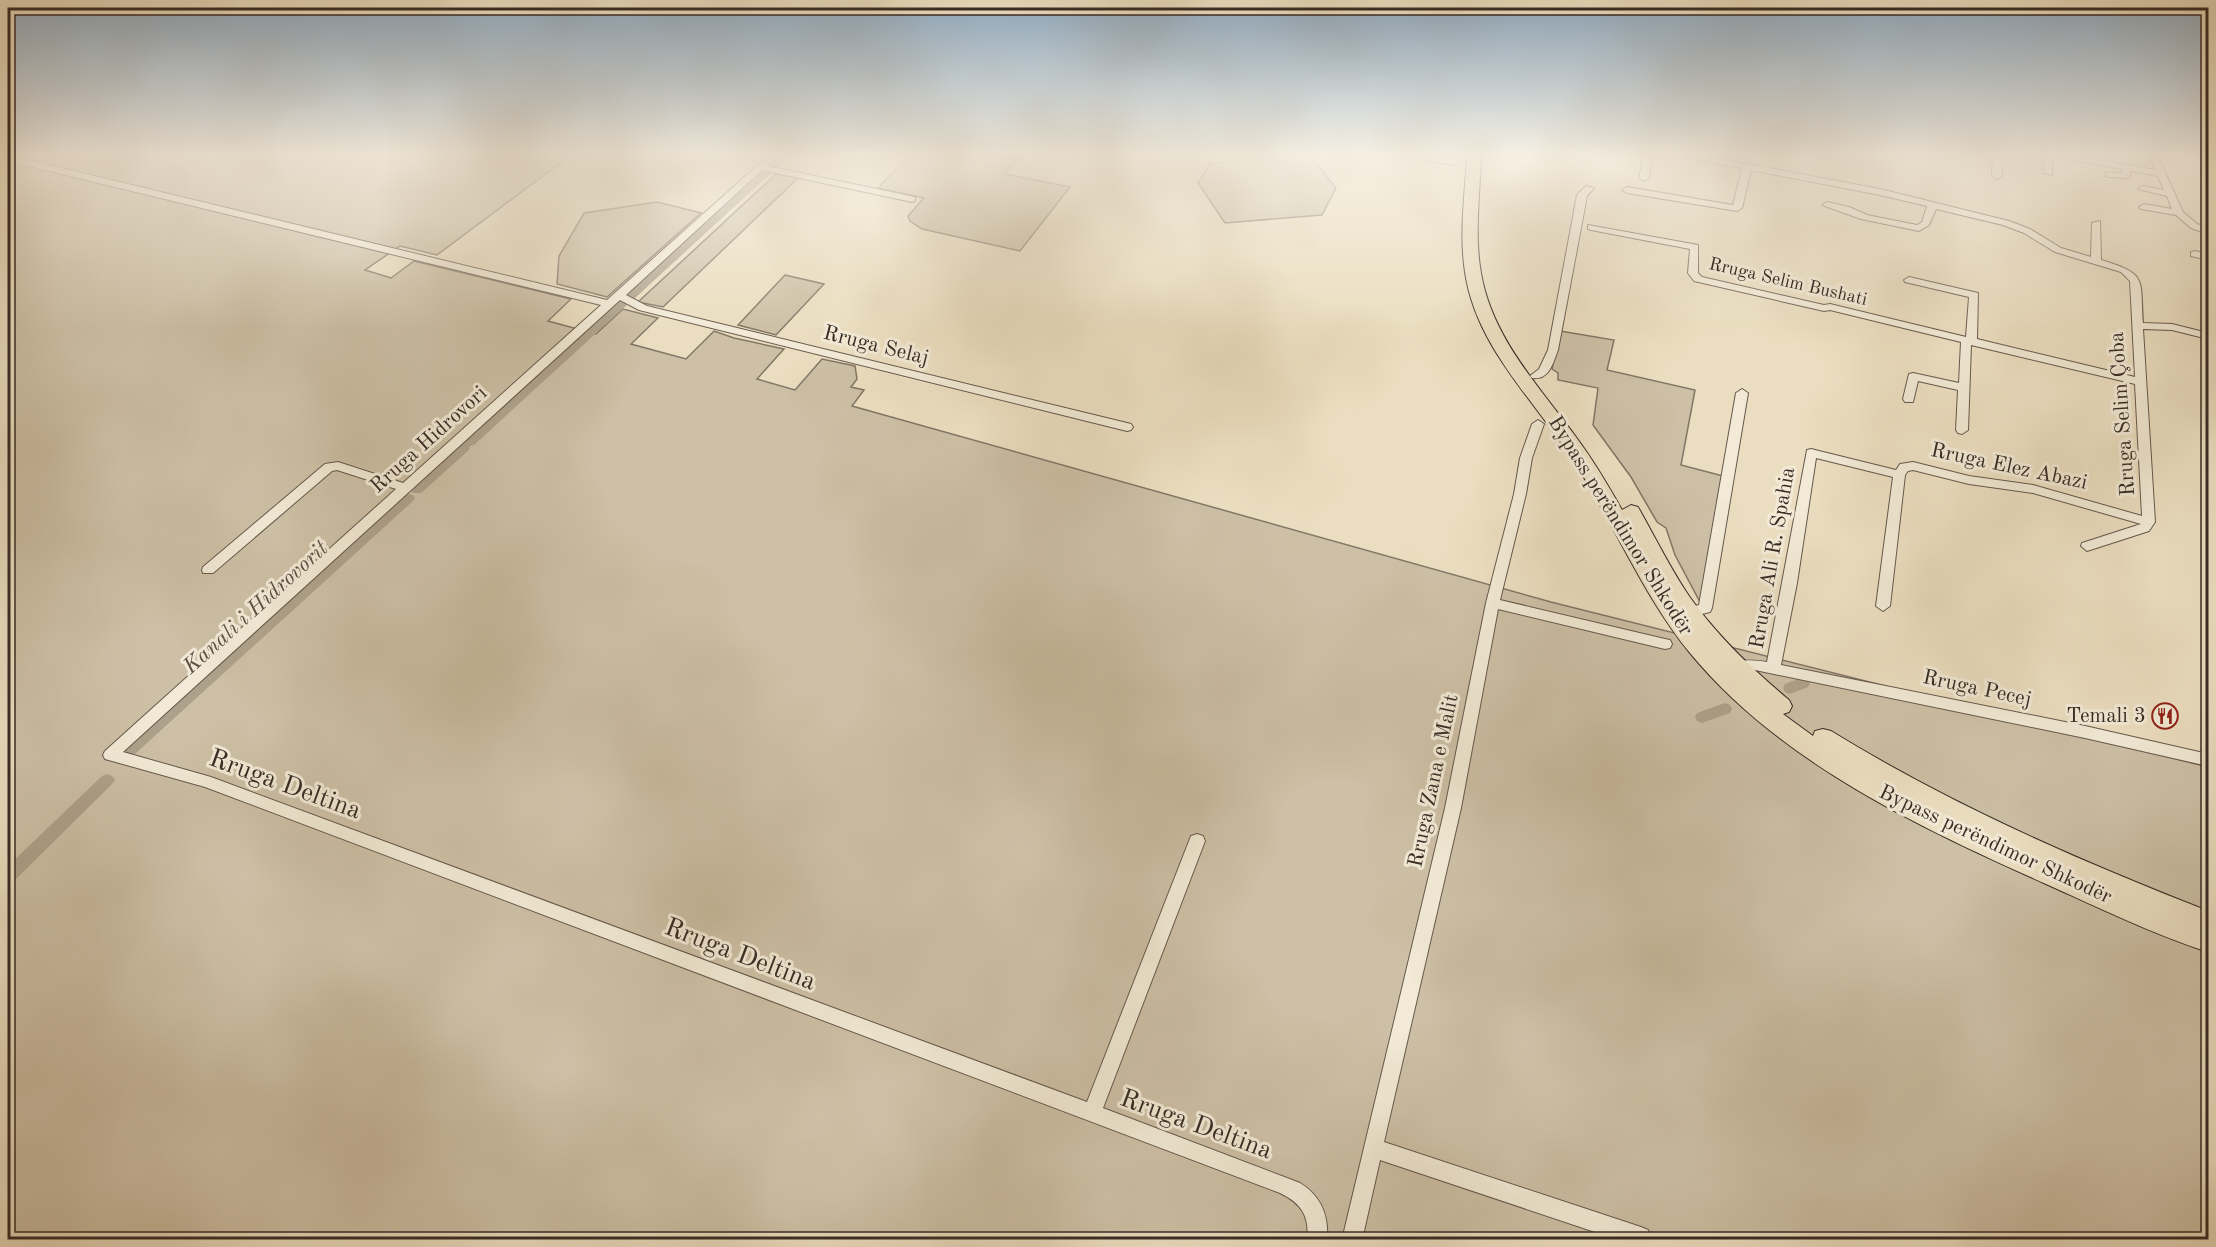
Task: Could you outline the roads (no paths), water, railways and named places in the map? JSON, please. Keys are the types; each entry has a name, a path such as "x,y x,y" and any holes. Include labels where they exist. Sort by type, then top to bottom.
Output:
{"highway":[{"name":"Bypass perëndimor Shkodër","path":"1472,213 1473,276 1484,312 1502,348 1583,462 1620,521 1664,602 1700,650 1744,695 1798,738 1867,785 2051,876 2208,940"},
{"name":"Bypass perëndimor Shkodër","path":"1485,213 1486,273 1501,320 1536,376 1600,463 1690,612 1707,635 1750,681 1812,730 1862,763 1929,800 2070,867 2208,922"}],"street":[{"name":"Rruga Selaj","path":"245,213 614,299 665,314 1127,427"},
{"name":"Rruga Hidrovori","path":"110,754 709,213"},
{"path":"1536,376 1544,371 1553,350 1579,213"},
{"path":"1855,213 1919,228 1926,223 1929,213"},
{"name":"Rruga Selim Çoba","path":"1965,213 2016,226 2058,250 2131,274 2135,280 2149,522 2145,528 2087,546"},
{"path":"2179,213 2194,226 2208,231"},
{"path":"2096,261 2097,223"},
{"name":"Rruga Selim Bushati","path":"1591,227 1695,247 1694,273 1698,279 2141,382"},
{"path":"2195,254 2208,257"},
{"path":"1909,280 1974,295 1963,388 1962,430"},
{"path":"2137,326 2172,327 2208,336"},
{"path":"1909,399 1912,376 1963,388"},
{"path":"1690,612 1705,608 1742,393"},
{"name":"Rruga Zana e Malit","path":"1352,1239 1453,808 1493,603 1520,494 1526,458 1538,424"},
{"name":"Rruga Elez Abazi","path":"1811,453 1899,475 1904,467 1912,466 2010,488 2033,489 2149,522"},
{"name":"Rruga Ali R. Spahia","path":"1773,669 1790,583 1811,453"},
{"path":"208,570 329,467 338,466 405,488"},
{"path":"1883,606 1899,475"},
{"path":"1493,603 1665,644"},
{"name":"Rruga Pecej","path":"1737,667 1755,665 2085,732 2208,760"},
{"name":"Rruga Deltina","path":"110,754 206,781 1301,1193 1308,1199 1315,1212 1317,1239"},
{"path":"1092,1114 1197,841"},
{"path":"1373,1148 1641,1237"}],"waterway":[{"name":"Kanali i Hidrovorit","path":"631,296 722,213"},
{"name":"Kanali i Hidrovorit","path":"470,442 625,301"},
{"name":"Kanali i Hidrovorit","path":"417,490 465,447"},
{"name":"Kanali i Hidrovorit","path":"131,749 409,498"},
{"path":"1790,688 1803,683"},
{"path":"1702,717 1725,709"},
{"name":"Kanali i Hidrovorit","path":"8,876 107,780"}],"place":[{"name":"Temali 3","path":"2165,716"}]}
